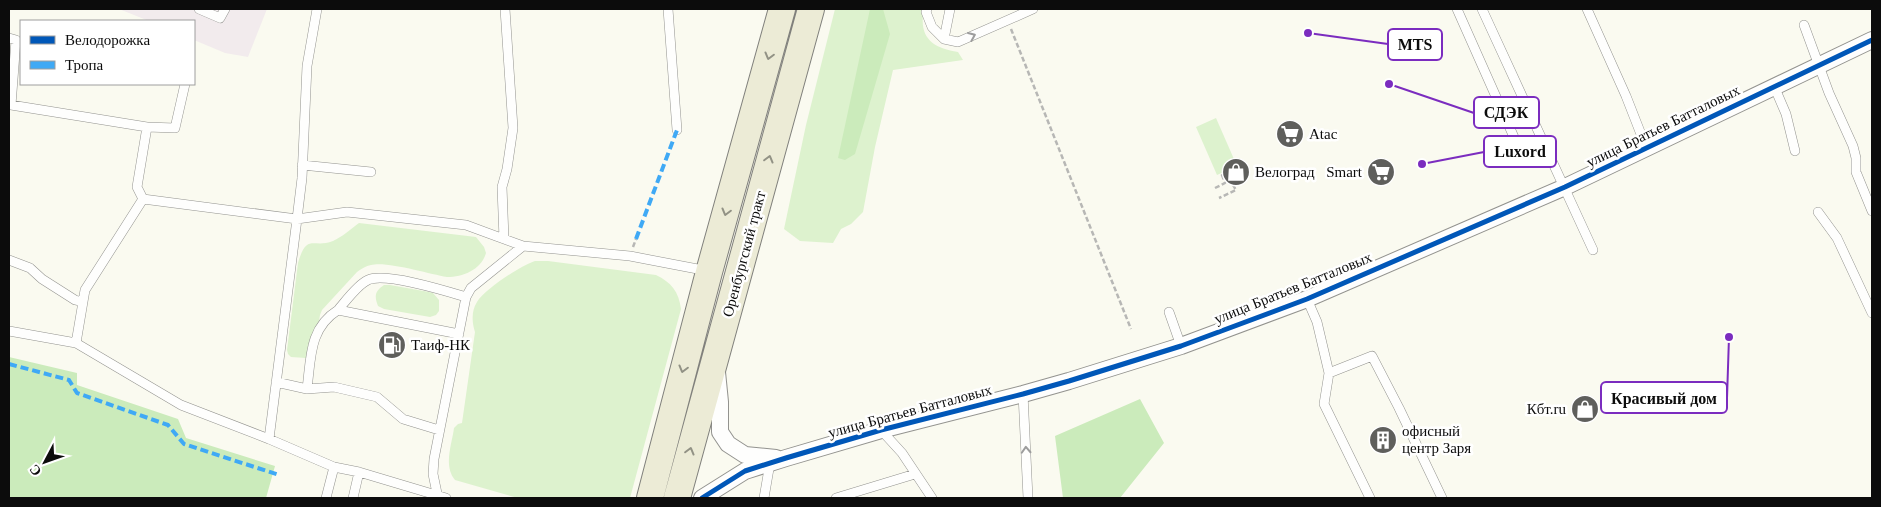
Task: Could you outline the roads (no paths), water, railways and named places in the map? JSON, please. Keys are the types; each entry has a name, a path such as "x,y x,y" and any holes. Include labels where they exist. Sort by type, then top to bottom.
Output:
{"main road":[{"name":"Оренбургский тракт","path":"649,498 782,9"},
{"name":"Оренбургский тракт","path":"677,498 811,9"}],"street":[{"name":"улица Братьев Батталовых","path":"702,498 745,471 778,460 881,430 1023,394 1181,346 1307,299 1565,187 1872,40"},
{"name":"улица Братьев Батталовых","path":"716,357 720,402 720,432 728,444 746,455 778,460"}],"lane":[{"path":"199,9 220,18 224,9"},
{"path":"269,439 297,219 307,66 317,9"},
{"path":"504,239 502,187 507,169 513,128 505,9"},
{"path":"668,9 677,130"},
{"path":"927,9 926,12 932,27 944,39 958,42 1033,9"},
{"path":"944,39 950,9"},
{"path":"1457,9 1521,153 1544,142"},
{"path":"1482,9 1593,250"},
{"path":"1587,9 1626,96 1646,147"},
{"path":"1804,25 1828,93 1853,146 1856,158 1856,172 1872,211"},
{"path":"9,38 16,40 11,105 147,127 175,128 185,85"},
{"path":"1774,86 1786,114 1795,151"},
{"path":"142,199 137,187 147,127"},
{"path":"302,165 371,172"},
{"path":"142,199 297,219 347,212 466,226 523,246 630,256 709,272"},
{"path":"76,344 85,290 142,199"},
{"path":"1818,212 1836,238 1872,313"},
{"path":"441,498 433,474 439,430 466,297 471,288 523,246"},
{"path":"9,260 30,268 42,279 75,300 83,302"},
{"path":"307,389 313,341 322,322 338,310 365,281 375,277 426,286 466,297"},
{"path":"1307,299 1317,322 1329,373 1324,404 1370,498"},
{"path":"338,310 459,334"},
{"path":"1169,312 1181,346"},
{"path":"9,331 76,344 181,405 269,439 334,467 359,472 441,498"},
{"path":"1329,373 1372,356 1442,498"},
{"path":"276,382 307,389 334,387 377,397 403,420 439,430"},
{"path":"1023,394 1028,498"},
{"path":"881,430 902,453 932,498"},
{"path":"764,498 778,460"},
{"path":"326,498 334,467"},
{"path":"353,498 359,472"},
{"path":"836,498 915,474"}],"place":[{"name":"MTS","path":"1308,33"},
{"name":"СДЭК","path":"1389,84"},
{"name":"Atac","path":"1290,134"},
{"name":"Luxord","path":"1422,164"},
{"name":"Велоград","path":"1236,172"},
{"name":"Smart","path":"1381,172"},
{"name":"Красивый дом","path":"1729,337"},
{"name":"Таиф-НК","path":"392,345"},
{"name":"Кбт.ru","path":"1585,409"},
{"name":"офисный центр Заря","path":"1383,440"}]}
